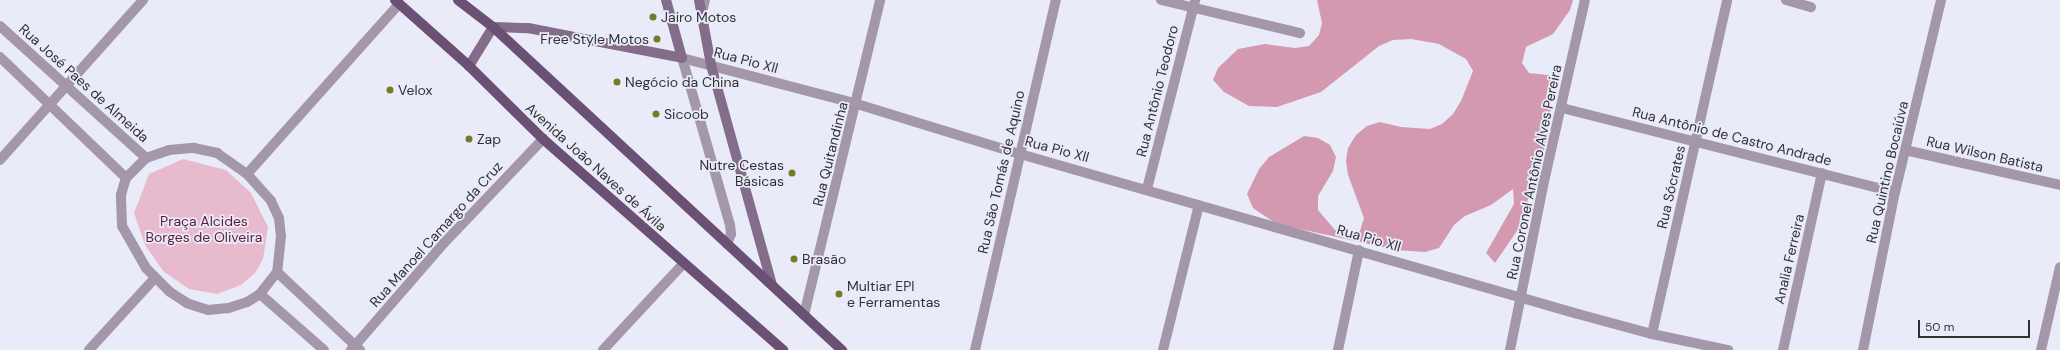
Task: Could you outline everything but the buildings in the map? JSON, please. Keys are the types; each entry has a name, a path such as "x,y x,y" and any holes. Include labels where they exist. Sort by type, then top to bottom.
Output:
{"main road":[{"path":"458,0 468,4 842,350"},
{"path":"666,0 682,58"},
{"path":"699,0 711,65 772,285"},
{"name":"Avenida João Naves de Ávila","path":"397,2 469,66 543,138 683,264 783,350"},
{"path":"469,66 493,27"},
{"name":"Rua Pio Xll","path":"493,27 528,28 682,58"}],"street":[{"path":"0,160 144,0"},
{"path":"702,12 705,0"},
{"name":"Rua Quitandinha","path":"804,315 857,104 880,0"},
{"name":"Rua São Tomás de Aquino","path":"975,350 1056,0"},
{"path":"1161,0 1194,4 1300,33"},
{"name":"Rua Coronel Antônio Alves Pereira","path":"1510,350 1523,297 1543,186 1562,108 1585,0"},
{"name":"Rua Sócrates","path":"1652,334 1727,0"},
{"path":"1786,0 1811,7"},
{"name":"Rua Quintino Bocaiúva","path":"1863,350 1895,192 1941,0"},
{"path":"247,174 397,2"},
{"name":"Rua Antônio Teodoro","path":"1146,189 1194,4"},
{"name":"Rua José Paes de Almeida","path":"0,26 146,158 169,150 194,148 217,153 247,174 271,201 279,218 281,236 277,272"},
{"path":"0,57 126,178"},
{"path":"682,58 730,225 731,234 726,244"},
{"name":"Rua Pio Xll","path":"682,58 857,104 1020,154 1652,334 1728,350"},
{"name":"Rua Antônio de Castro Andrade","path":"1562,108 1696,140 1895,192"},
{"name":"Rua Manoel Camargo da Cruz","path":"355,348 444,243 543,138"},
{"name":"Rua Wilson Batista","path":"1905,150 2060,185"},
{"path":"146,158 126,178 121,195 122,226 146,268 170,292 187,303 208,310 240,304 260,294 277,272 355,348"},
{"name":"Analia Ferreira","path":"1783,350 1822,173"},
{"path":"1163,350 1199,205"},
{"path":"1338,350 1359,250"},
{"path":"603,350 683,264"},
{"path":"2041,350 2060,267"},
{"path":"89,350 155,278"},
{"path":"260,294 324,350"}],"green space":[{"name":"Praça Alcides Borges de Oliveira","path":"183,159 226,170 251,193 268,227 263,259 255,273 241,285 217,294 189,289 163,271 145,245 134,213 149,174"}],"shaded area":[{"path":"1317,0 1573,0 1570,10 1553,34 1526,47 1522,63 1529,73 1557,76 1552,88 1550,115 1537,192 1528,199 1523,222 1495,263 1486,253 1514,204 1513,189 1491,205 1465,216 1454,225 1439,248 1425,252 1396,250 1277,224 1253,208 1247,194 1259,169 1269,157 1304,136 1318,138 1330,145 1336,157 1333,171 1318,196 1318,210 1335,230 1347,235 1360,231 1364,218 1348,175 1346,161 1348,148 1356,135 1367,126 1380,122 1401,127 1430,129 1442,124 1453,114 1461,101 1473,71 1466,59 1439,44 1411,39 1393,40 1379,46 1321,92 1277,107 1249,106 1224,92 1213,80 1218,68 1238,49 1265,44 1295,48 1309,46 1319,35 1322,23"}],"place":[{"name":"Jairo Motos","path":"653,17"},
{"name":"Free Style Motos","path":"657,39"},
{"name":"Negócio da China","path":"617,82"},
{"name":"Velox","path":"390,90"},
{"name":"Sicoob","path":"656,114"},
{"name":"Zap","path":"469,139"},
{"name":"Nutre Cestas Básicas","path":"792,173"},
{"name":"Brasão","path":"794,259"},
{"name":"Multiar EPI e Ferramentas","path":"839,294"}]}
